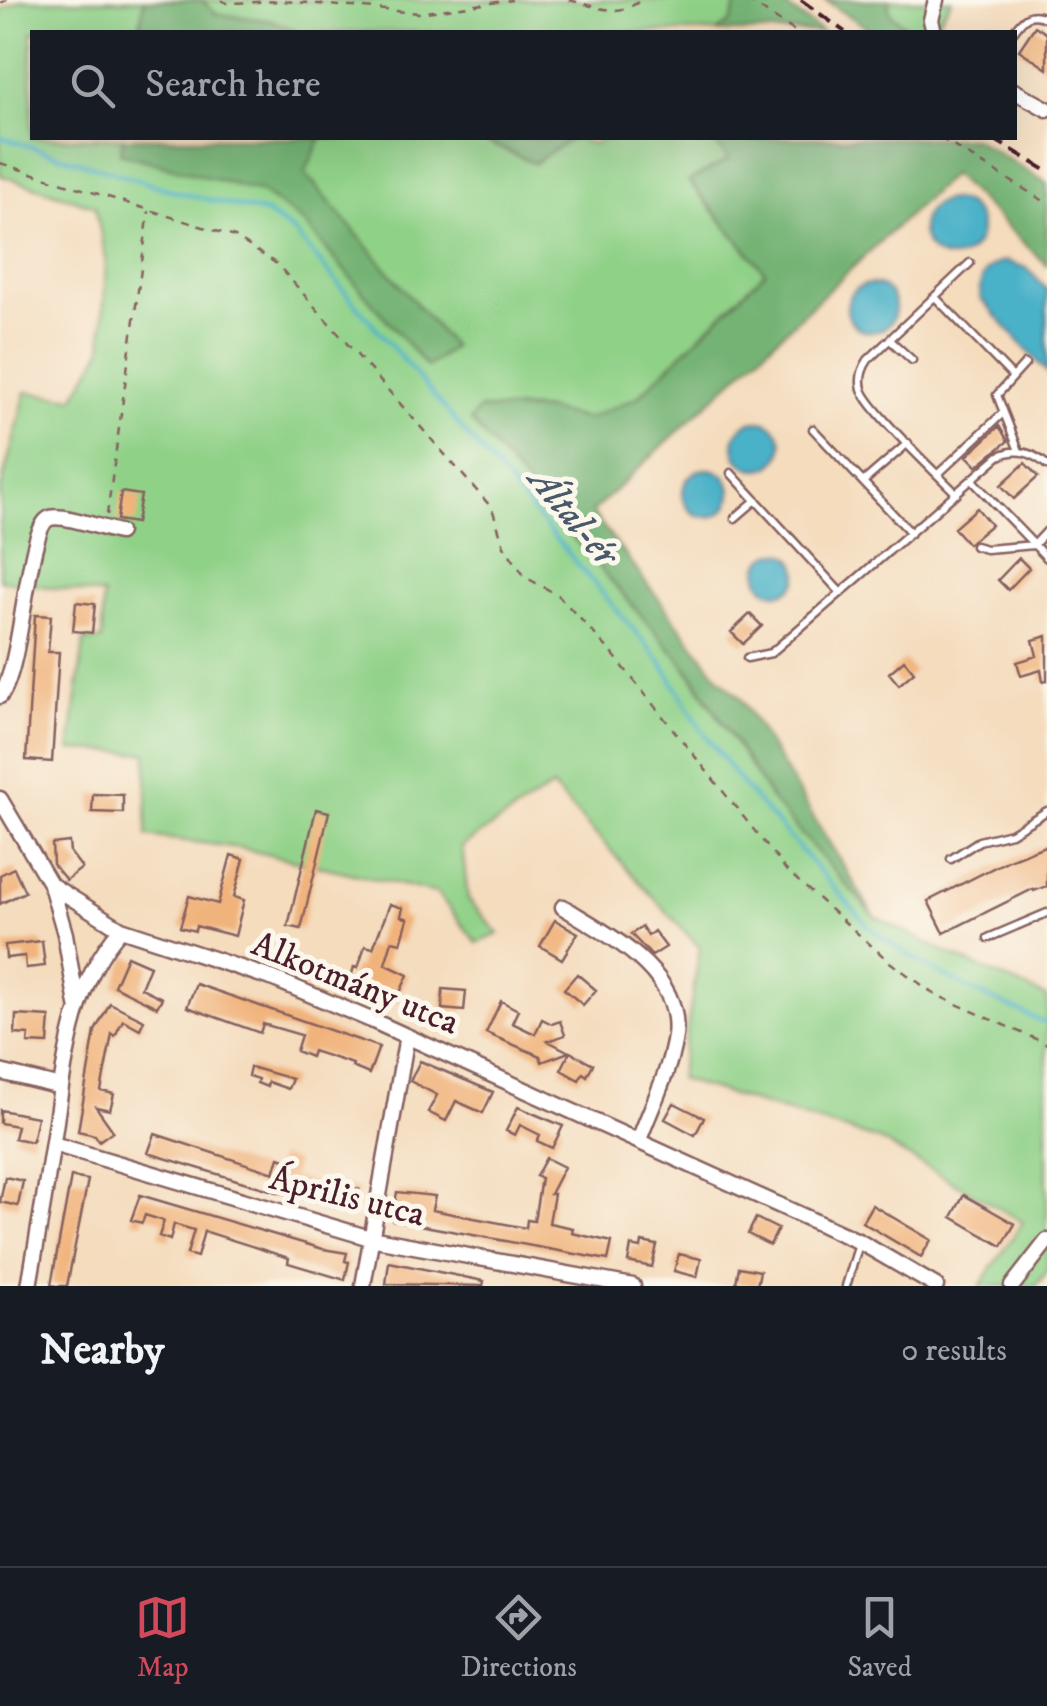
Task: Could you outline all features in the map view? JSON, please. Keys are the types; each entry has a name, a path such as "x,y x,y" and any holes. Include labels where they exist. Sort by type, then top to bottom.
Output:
{"street":[{"path":"934,30 936,0"},
{"path":"1017,93 1047,109"},
{"path":"0,696 9,683 21,633 34,542 42,524 49,518 61,518 112,530"},
{"path":"0,799 50,885 65,934 78,1010"},
{"name":"Alkotmány utca","path":"50,885 121,929 274,979 408,1036 860,1242 936,1286"},
{"path":"564,907 642,960 656,976 672,1008 675,1038 639,1140"},
{"path":"29,1286 60,1087 78,1010 94,964 121,929"},
{"path":"363,1286 408,1036"},
{"path":"0,1072 60,1087"},
{"name":"Április utca","path":"52,1144 370,1238 634,1286"},
{"path":"1012,1286 1047,1241"}],"lane":[{"path":"1015,30 1028,16 1047,19"},
{"path":"957,494 869,402 862,388 864,366 970,263"},
{"path":"935,297 1013,377"},
{"path":"890,340 912,360"},
{"path":"1019,451 997,396 1025,364"},
{"path":"938,474 1004,413"},
{"path":"813,429 911,533"},
{"path":"863,482 908,442"},
{"path":"748,658 772,653 999,456 1019,451 1034,455 1047,465"},
{"path":"731,473 841,593"},
{"path":"972,480 1047,558"},
{"path":"735,518 756,500"},
{"path":"976,546 1034,544 1047,531"},
{"path":"950,859 979,841 1011,832 1047,811"},
{"path":"988,938 1047,913"},
{"path":"846,1286 860,1242"}],"path":[{"path":"0,3 7,0"},
{"path":"221,0 285,0 419,13 512,0"},
{"path":"569,0 613,11 628,10 641,0"},
{"path":"748,0 793,30"},
{"path":"943,140 1047,203"},
{"path":"0,162 236,237 277,264 492,508 504,546 525,577 558,595 612,653 786,870 891,964 936,995 1047,1044"},
{"path":"112,530 149,210"}],"green space":[{"path":"21,0 144,0 139,30 30,30 30,140 123,140 121,153 261,192 304,222 427,366 452,347 304,173 320,140 482,140 534,163 569,140 594,144 600,140 712,140 730,159 689,182 765,272 638,397 587,419 518,408 774,803 874,916 1047,997 1047,1271 1036,1286 980,1286 1023,1222 879,1140 679,1079 700,948 552,787 462,846 468,899 499,934 477,943 437,893 240,848 147,836 147,753 70,750 84,641 102,640 103,595 0,580 0,492 26,392 74,398 102,350 106,259 95,206 0,175 0,10"},
{"path":"144,0 202,0 216,14 273,21 293,30 139,30"},
{"path":"202,0 738,0 731,22 720,30 293,30 273,21 215,14"},
{"path":"738,0 777,0 819,30 720,30 731,22"},
{"path":"825,0 891,0 891,14 905,26 902,30 871,30"},
{"path":"891,0 952,0 932,30 902,30 905,26 888,6"},
{"path":"123,140 320,140 305,173 453,347 427,367 303,222 261,192 120,153"},
{"path":"482,140 569,140 534,163"},
{"path":"712,140 976,140 1047,183 1047,265 952,174 592,512 720,679 740,697 874,916 774,803 689,670 470,420 480,409 548,410 587,419 638,397 765,272 689,181 729,159"}],"water":[{"path":"951,200 971,209 980,229 971,249 951,258 931,249 922,229 931,209"},
{"path":"1005,261 1027,268 1047,290 1047,372 981,299 984,274"},
{"path":"871,284 888,291 895,308 888,325 871,332 854,325 847,308 854,291"},
{"path":"758,421 775,428 782,445 775,462 758,469 741,462 734,445 741,428"},
{"path":"707,469 724,476 731,493 724,510 707,517 690,510 683,493 690,476"},
{"path":"778,553 792,559 798,573 792,587 778,593 764,587 758,573 764,559"}],"building":[{"path":"1035,26 1047,34 1047,69 1019,50"},
{"path":"999,426 1008,441 977,466 967,456"},
{"path":"1025,463 1038,477 1014,499 1001,485"},
{"path":"121,492 141,495 136,523 117,520"},
{"path":"977,508 991,525 968,544 954,528"},
{"path":"1019,558 1029,568 1008,590 998,580"},
{"path":"76,602 95,604 92,633 73,631"},
{"path":"750,614 762,626 743,644 731,632"},
{"path":"35,615 51,616 48,652 59,652 52,762 26,760"},
{"path":"1047,636 1047,681 1043,682 1041,670 1021,676 1017,662 1037,656 1033,640"},
{"path":"904,660 914,672 899,685 889,673"},
{"path":"93,794 123,795 123,813 92,812"},
{"path":"316,809 329,812 301,929 288,926"},
{"path":"69,842 70,852 82,868 66,880 53,864 52,844"},
{"path":"1047,845 1047,886 1033,889 944,933 928,901"},
{"path":"231,855 244,859 234,897 244,900 235,936 196,926 195,931 180,927 189,896 218,904"},
{"path":"14,868 25,892 0,904 0,875"},
{"path":"390,904 403,908 401,916 408,919 401,943 392,941 385,964 408,975 396,1001 387,996 389,991 350,980 365,946 373,948"},
{"path":"555,920 578,933 562,959 540,946"},
{"path":"642,927 648,936 654,931 666,947 652,956 631,934"},
{"path":"42,941 45,966 26,968 25,956 6,958 5,945"},
{"path":"127,956 150,966 141,988 162,998 157,1007 114,986"},
{"path":"577,974 596,990 583,1005 564,989"},
{"path":"196,984 379,1047 369,1074 352,1067 353,1064 313,1051 311,1057 296,1051 301,1035 263,1024 260,1033 187,1007"},
{"path":"443,989 466,991 464,1011 442,1009"},
{"path":"501,1001 518,1010 512,1023 535,1034 542,1019 552,1024 560,1021 565,1035 548,1041 569,1052 542,1062 540,1056 486,1033"},
{"path":"110,1003 144,1020 140,1029 123,1020 115,1036 112,1034 101,1091 114,1094 110,1110 96,1107 113,1131 99,1141 95,1135 78,1131 95,1031"},
{"path":"16,1015 50,1017 48,1044 28,1043 29,1035 15,1034"},
{"path":"570,1052 593,1064 587,1076 583,1073 579,1080 561,1070"},
{"path":"420,1061 493,1092 483,1113 456,1101 446,1121 428,1112 437,1095 410,1081"},
{"path":"250,1067 292,1079 288,1089 268,1082 267,1087 257,1083 258,1079 248,1076"},
{"path":"674,1103 704,1118 695,1135 665,1119"},
{"path":"518,1107 563,1126 552,1148 537,1141 540,1135 520,1125 515,1135 506,1131"},
{"path":"0,1110 37,1117 32,1142 14,1138 17,1126 0,1123"},
{"path":"155,1134 274,1173 279,1157 296,1162 292,1177 340,1189 341,1184 359,1189 353,1211 148,1153"},
{"path":"546,1158 564,1167 550,1194 554,1194 549,1223 612,1242 608,1260 392,1220 397,1192 435,1196 432,1210 526,1228 527,1220 534,1221 541,1178 536,1176"},
{"path":"5,1177 23,1181 18,1206 0,1202"},
{"path":"71,1177 88,1180 67,1286 56,1286 51,1285"},
{"path":"140,1195 347,1253 345,1280 204,1231 197,1257 187,1254 194,1230 174,1224 170,1240 159,1236 164,1221 145,1215 142,1223 131,1220"},
{"path":"964,1195 1015,1224 1002,1246 952,1217"},
{"path":"872,1205 931,1240 921,1257 862,1222"},
{"path":"756,1218 778,1229 770,1245 748,1234"},
{"path":"642,1242 657,1245 652,1267 628,1262 631,1246 641,1248"},
{"path":"679,1254 701,1259 697,1277 674,1271"},
{"path":"389,1262 484,1281 483,1286 386,1284"},
{"path":"739,1267 760,1271 757,1286 736,1283"}],"waterway":[{"name":"Által-ér","path":"0,137 180,193 266,213 294,232 662,663 701,729 742,784 870,928 955,982 1047,1023"}],"railway":[{"path":"801,0 842,30"},
{"path":"995,140 1047,171"}]}
